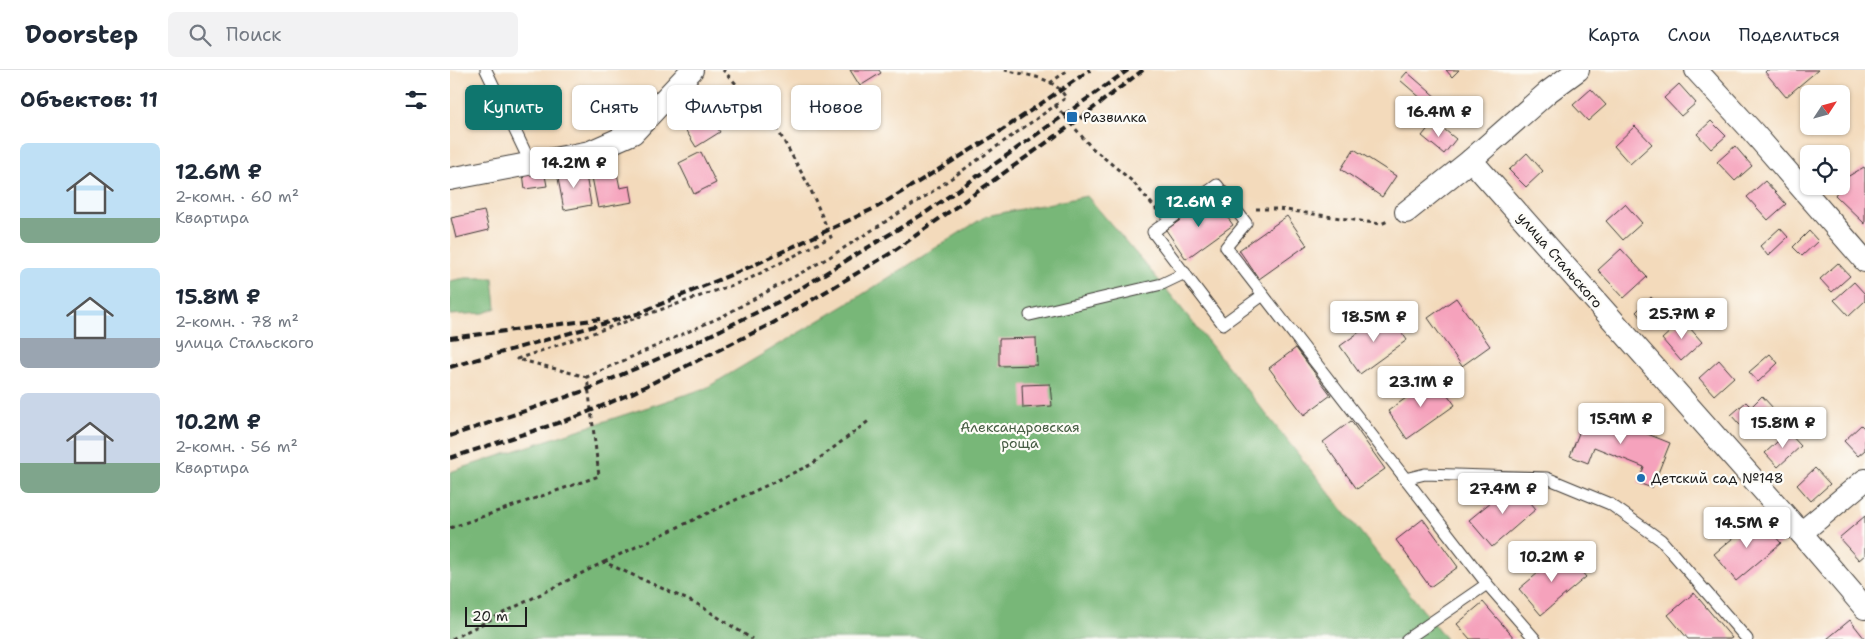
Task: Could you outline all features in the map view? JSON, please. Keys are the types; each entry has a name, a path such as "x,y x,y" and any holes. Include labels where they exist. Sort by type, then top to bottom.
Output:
{"street":[{"path":"450,179 530,162 590,152 633,133 692,70"},
{"path":"1406,212 1471,160 1548,92 1578,70"},
{"path":"1696,70 1865,260"},
{"name":"улица Стальского","path":"1471,160 1865,608"},
{"path":"1801,533 1865,480"}],"lane":[{"path":"486,70 530,162"},
{"path":"1263,294 1223,324 1153,232 1217,185 1246,223 1226,246 1487,584 1535,639"},
{"path":"1030,315 1162,284 1185,273"},
{"path":"1405,479 1425,474 1547,478 1610,504 1660,540 1748,639"},
{"path":"1406,639 1487,584"}],"path":[{"path":"723,70 776,127 809,186 831,237 747,280 517,359 587,377 723,316 828,258 926,196 1066,98 1061,90 1043,78 1030,77 1005,70"},
{"path":"1050,83 1068,70"},
{"path":"1055,105 1090,147 1132,181 1167,222"},
{"path":"1235,210 1278,209 1381,224 1406,212"},
{"path":"450,528 599,476 587,377"},
{"path":"452,639 604,562 812,464 870,420"},
{"path":"604,562 699,605 752,639"}],"green space":[{"name":"Александровская роща","path":"1087,196 1162,284 1446,639 450,639 450,472 706,388 852,301 986,216"},
{"path":"465,278 493,278 496,308 484,313 450,315 450,281"}],"building":[{"path":"850,70 879,70 881,73 862,85 859,85"},
{"path":"1446,70 1459,70 1452,77"},
{"path":"1767,70 1818,70 1786,97 1765,72"},
{"path":"1407,72 1445,105 1438,113 1400,80"},
{"path":"1679,84 1696,103 1681,116 1664,98"},
{"path":"1591,89 1606,105 1588,121 1573,105"},
{"path":"1434,121 1456,139 1444,154 1422,136"},
{"path":"1711,121 1726,136 1711,149 1697,134"},
{"path":"1635,126 1652,144 1630,164 1614,146"},
{"path":"686,130 719,130 720,132 696,147"},
{"path":"1735,146 1752,166 1735,181 1717,162"},
{"path":"1354,149 1396,176 1382,197 1341,169"},
{"path":"701,152 716,183 694,194 679,163"},
{"path":"1527,153 1543,171 1526,187 1509,170"},
{"path":"1864,167 1865,169 1865,224 1835,195 1850,195 1850,175"},
{"path":"585,169 591,205 564,210 557,173"},
{"path":"544,170 547,186 525,189 523,173"},
{"path":"617,173 620,188 630,186 633,202 598,208 592,177"},
{"path":"1765,181 1786,204 1768,220 1747,197"},
{"path":"1213,197 1233,225 1186,259 1166,230"},
{"path":"1625,204 1642,223 1623,240 1606,221"},
{"path":"484,211 489,230 456,238 451,218"},
{"path":"1287,216 1307,245 1259,279 1239,250"},
{"path":"1780,228 1788,237 1768,256 1760,246"},
{"path":"1809,231 1818,241 1802,256 1793,247"},
{"path":"1621,249 1647,277 1624,298 1598,270"},
{"path":"1838,263 1850,276 1832,292 1820,279"},
{"path":"1854,282 1865,294 1865,301 1849,316 1834,300"},
{"path":"1651,297 1665,313 1650,327 1636,312"},
{"path":"1456,298 1490,346 1462,366 1428,318"},
{"path":"1387,312 1407,340 1360,374 1340,346"},
{"path":"1683,320 1702,342 1681,361 1662,339"},
{"path":"1036,338 1037,365 999,366 999,339"},
{"path":"1296,348 1331,395 1304,415 1269,368"},
{"path":"1770,354 1778,363 1758,382 1749,372"},
{"path":"1719,360 1734,377 1714,395 1699,378"},
{"path":"1435,377 1455,405 1407,439 1388,411"},
{"path":"1050,384 1052,406 1023,408 1022,385"},
{"path":"1762,396 1774,409 1747,433 1731,415 1746,402 1751,407"},
{"path":"1588,410 1670,443 1652,488 1638,483 1644,467 1594,447 1588,463 1570,456"},
{"path":"1351,421 1385,469 1357,489 1323,442"},
{"path":"1861,425 1865,429 1865,450 1858,456 1844,441"},
{"path":"1788,432 1801,446 1778,467 1765,453"},
{"path":"1815,468 1830,484 1811,501 1797,485"},
{"path":"1514,483 1536,509 1492,547 1469,520"},
{"path":"1865,516 1865,555 1859,560 1839,538"},
{"path":"1758,517 1781,543 1736,581 1714,554"},
{"path":"1423,519 1458,567 1430,587 1396,540"},
{"path":"1564,551 1586,577 1541,615 1519,589"},
{"path":"1694,593 1732,638 1688,639 1668,615"},
{"path":"1483,602 1515,639 1470,639 1457,624"},
{"path":"1850,620 1865,639 1827,639"}],"railway":[{"path":"450,367 637,314 752,266 877,207 992,137 1090,70"},
{"path":"450,436 584,391 692,344 778,302 928,211 1128,70"},
{"path":"450,458 576,417 630,394 773,323 891,253 1070,126 1143,70"},
{"path":"450,338 600,319"}],"place":[{"name":"Развилка","path":"1072,117"},
{"name":"Детский сад №148","path":"1641,478"}]}
